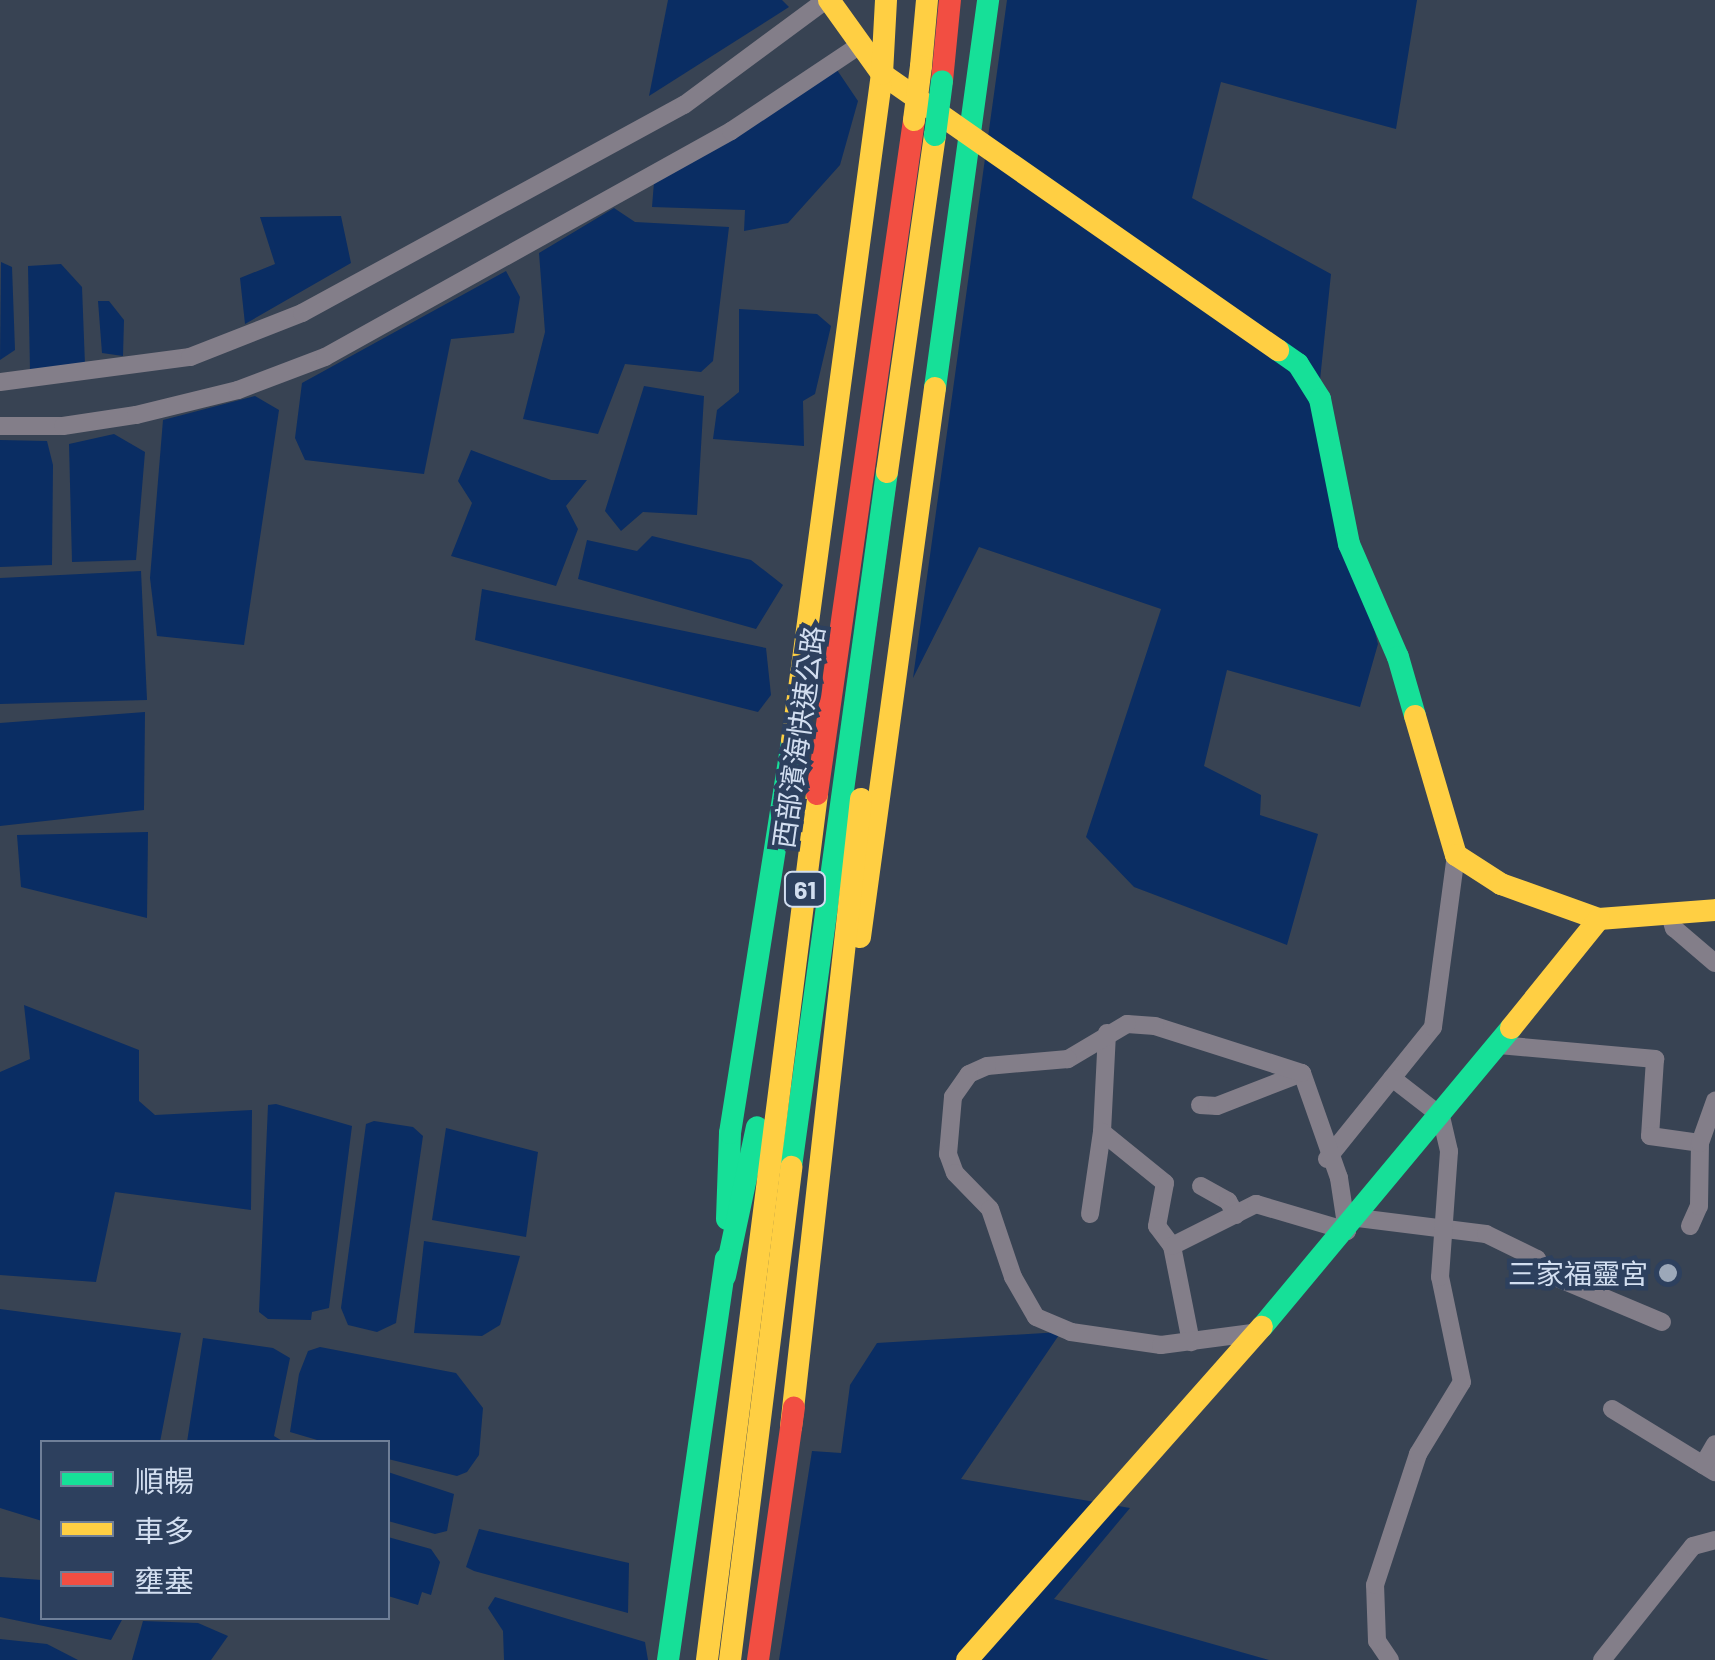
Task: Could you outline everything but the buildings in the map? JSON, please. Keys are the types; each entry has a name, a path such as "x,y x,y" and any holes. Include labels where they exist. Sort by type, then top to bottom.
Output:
{"main road":[{"path":"725,1276 730,1133 792,739 882,74 886,0"},
{"name":"西部濱海快速公路","path":"730,1660 884,426 927,0"},
{"name":"西部濱海快速公路","path":"707,1660 794,953 934,135 950,0"},
{"path":"790,1427 821,1267 909,567 988,0"},
{"path":"830,3 882,74 972,133 1298,364 1320,399 1349,544 1398,657 1456,855 1501,884 1599,919 1715,910"},
{"path":"668,1660 725,1276 760,1110 824,662 884,426"},
{"path":"758,1660 790,1427 877,656 884,426"},
{"path":"967,1660 1252,1333 1352,1225 1599,919"}],"street":[{"path":"0,382 190,357 302,312 670,114 830,3"},
{"path":"0,426 63,426 136,415 238,390 326,357 717,139 858,43"},
{"path":"1327,1159 1433,1027 1456,855"},
{"path":"1669,912 1674,928 1715,962"},
{"path":"1252,1333 1160,1344 1071,1332 1036,1317 1013,1277 990,1209 956,1174 948,1154 953,1098 969,1074 986,1066 1068,1059 1128,1024 1155,1026 1302,1073"},
{"path":"1090,1214 1102,1132 1108,1033"},
{"path":"1499,1045 1655,1059 1650,1136 1706,1131"},
{"path":"1200,1104 1217,1106 1302,1073"},
{"path":"1302,1073 1327,1159 1339,1178 1352,1225"},
{"path":"1390,1660 1377,1641 1375,1585 1418,1454 1462,1382 1440,1278 1440,1232 1449,1150 1441,1116 1392,1078"},
{"path":"1690,1226 1699,1206 1706,1131 1715,1102"},
{"path":"1102,1132 1160,1173 1165,1183 1157,1226 1172,1246 1191,1342"},
{"path":"1201,1186 1228,1202 1236,1215"},
{"path":"1172,1246 1256,1204 1352,1225 1486,1234 1537,1259 1544,1272 1662,1322"},
{"path":"1612,1409 1709,1468 1715,1444"},
{"path":"1602,1660 1692,1546 1715,1540"}],"water":[{"path":"668,0 782,0 789,7 649,96"},
{"path":"1007,0 1417,0 1396,129 1221,82 1192,198 1331,274 1317,409 1378,644 1360,707 1227,670 1204,766 1261,795 1260,815 1318,834 1287,945 1134,887 1086,837 1161,609 979,547 913,678"},
{"path":"835,67 858,101 840,165 788,223 744,231 745,210 652,207 654,182"},
{"path":"614,208 635,222 729,227 713,361 701,372 625,364 598,434 523,419 545,332 539,253"},
{"path":"341,216 351,263 245,324 240,278 275,264 260,217"},
{"path":"1,262 12,267 15,350 0,360"},
{"path":"61,264 82,287 85,365 30,371 28,266"},
{"path":"506,271 520,297 514,333 451,339 424,474 305,460 295,438 302,383"},
{"path":"98,301 109,301 124,320 123,356 102,353"},
{"path":"739,309 817,314 831,326 815,394 803,401 804,446 713,439 717,410 739,392"},
{"path":"644,386 704,396 697,515 643,512 621,531 605,511"},
{"path":"255,396 279,410 244,645 157,636 150,578 163,420"},
{"path":"114,434 145,452 136,560 72,562 69,444"},
{"path":"0,440 47,441 53,465 52,565 0,567"},
{"path":"471,450 551,480 587,480 566,506 578,529 556,586 451,556 472,503 458,481"},
{"path":"652,536 751,560 783,585 756,629 578,579 587,540 637,551"},
{"path":"141,571 147,700 0,704 0,578"},
{"path":"482,589 766,648 771,695 758,712 475,640"},
{"path":"145,712 144,810 0,826 0,723"},
{"path":"148,832 147,918 21,887 17,835"},
{"path":"24,1005 139,1050 139,1101 155,1115 252,1110 251,1210 115,1192 96,1282 0,1275 0,1072 30,1059"},
{"path":"268,1105 352,1126 329,1308 312,1312 311,1320 268,1319 259,1312"},
{"path":"374,1121 413,1127 423,1136 396,1323 377,1332 348,1325 341,1308 366,1124"},
{"path":"446,1128 538,1152 526,1237 432,1220"},
{"path":"424,1241 520,1256 500,1325 482,1336 414,1333"},
{"path":"0,1309 181,1333 160,1440 40,1440 40,1520 0,1508"},
{"path":"1061,1332 961,1479 1130,1508 1054,1599 1269,1660 779,1660 812,1451 841,1453 850,1385 877,1343"},
{"path":"203,1338 273,1348 290,1358 274,1436 281,1440 187,1440"},
{"path":"320,1347 456,1373 483,1408 479,1455 467,1472 457,1476 390,1459 390,1440 317,1440 290,1432 299,1374 308,1351"},
{"path":"390,1473 454,1494 447,1531 435,1534 390,1522"},
{"path":"479,1529 629,1563 628,1613 466,1567"},
{"path":"390,1538 431,1549 440,1562 431,1595 422,1592 418,1605 390,1597"},
{"path":"0,1577 40,1580 40,1620 122,1620 111,1640 0,1617"},
{"path":"495,1597 645,1642 648,1660 504,1660 503,1631 488,1608"},
{"path":"143,1621 198,1623 228,1636 211,1660 132,1660"},
{"path":"0,1639 47,1644 78,1660 0,1660"}],"traffic: fast":[{"path":"935,388 988,0"},
{"path":"935,135 942,81"},
{"path":"1278,350 1298,364 1320,399 1349,544 1398,657 1415,716"},
{"path":"791,1167 887,472"},
{"path":"727,1219 730,1133 792,741"},
{"path":"1262,1327 1511,1028"},
{"path":"725,1276 757,1127"},
{"path":"668,1660 726,1259"}],"traffic: slow":[{"path":"829,0 882,74 1278,350"},
{"path":"792,741 882,74 886,0"},
{"path":"921,66 927,0"},
{"path":"914,120 921,66"},
{"path":"887,472 935,135"},
{"path":"860,937 935,388"},
{"path":"1415,716 1456,855 1501,884 1599,919 1715,910"},
{"path":"707,1660 817,794"},
{"path":"791,1427 861,799"},
{"path":"1511,1028 1599,919"},
{"path":"730,1660 791,1167"},
{"path":"967,1660 1262,1327"}],"traffic: jam":[{"path":"942,81 950,0"},
{"path":"817,794 914,120"},
{"path":"758,1660 794,1408"}],"place":[{"name":"三家福靈宮","path":"1668,1273"}]}
